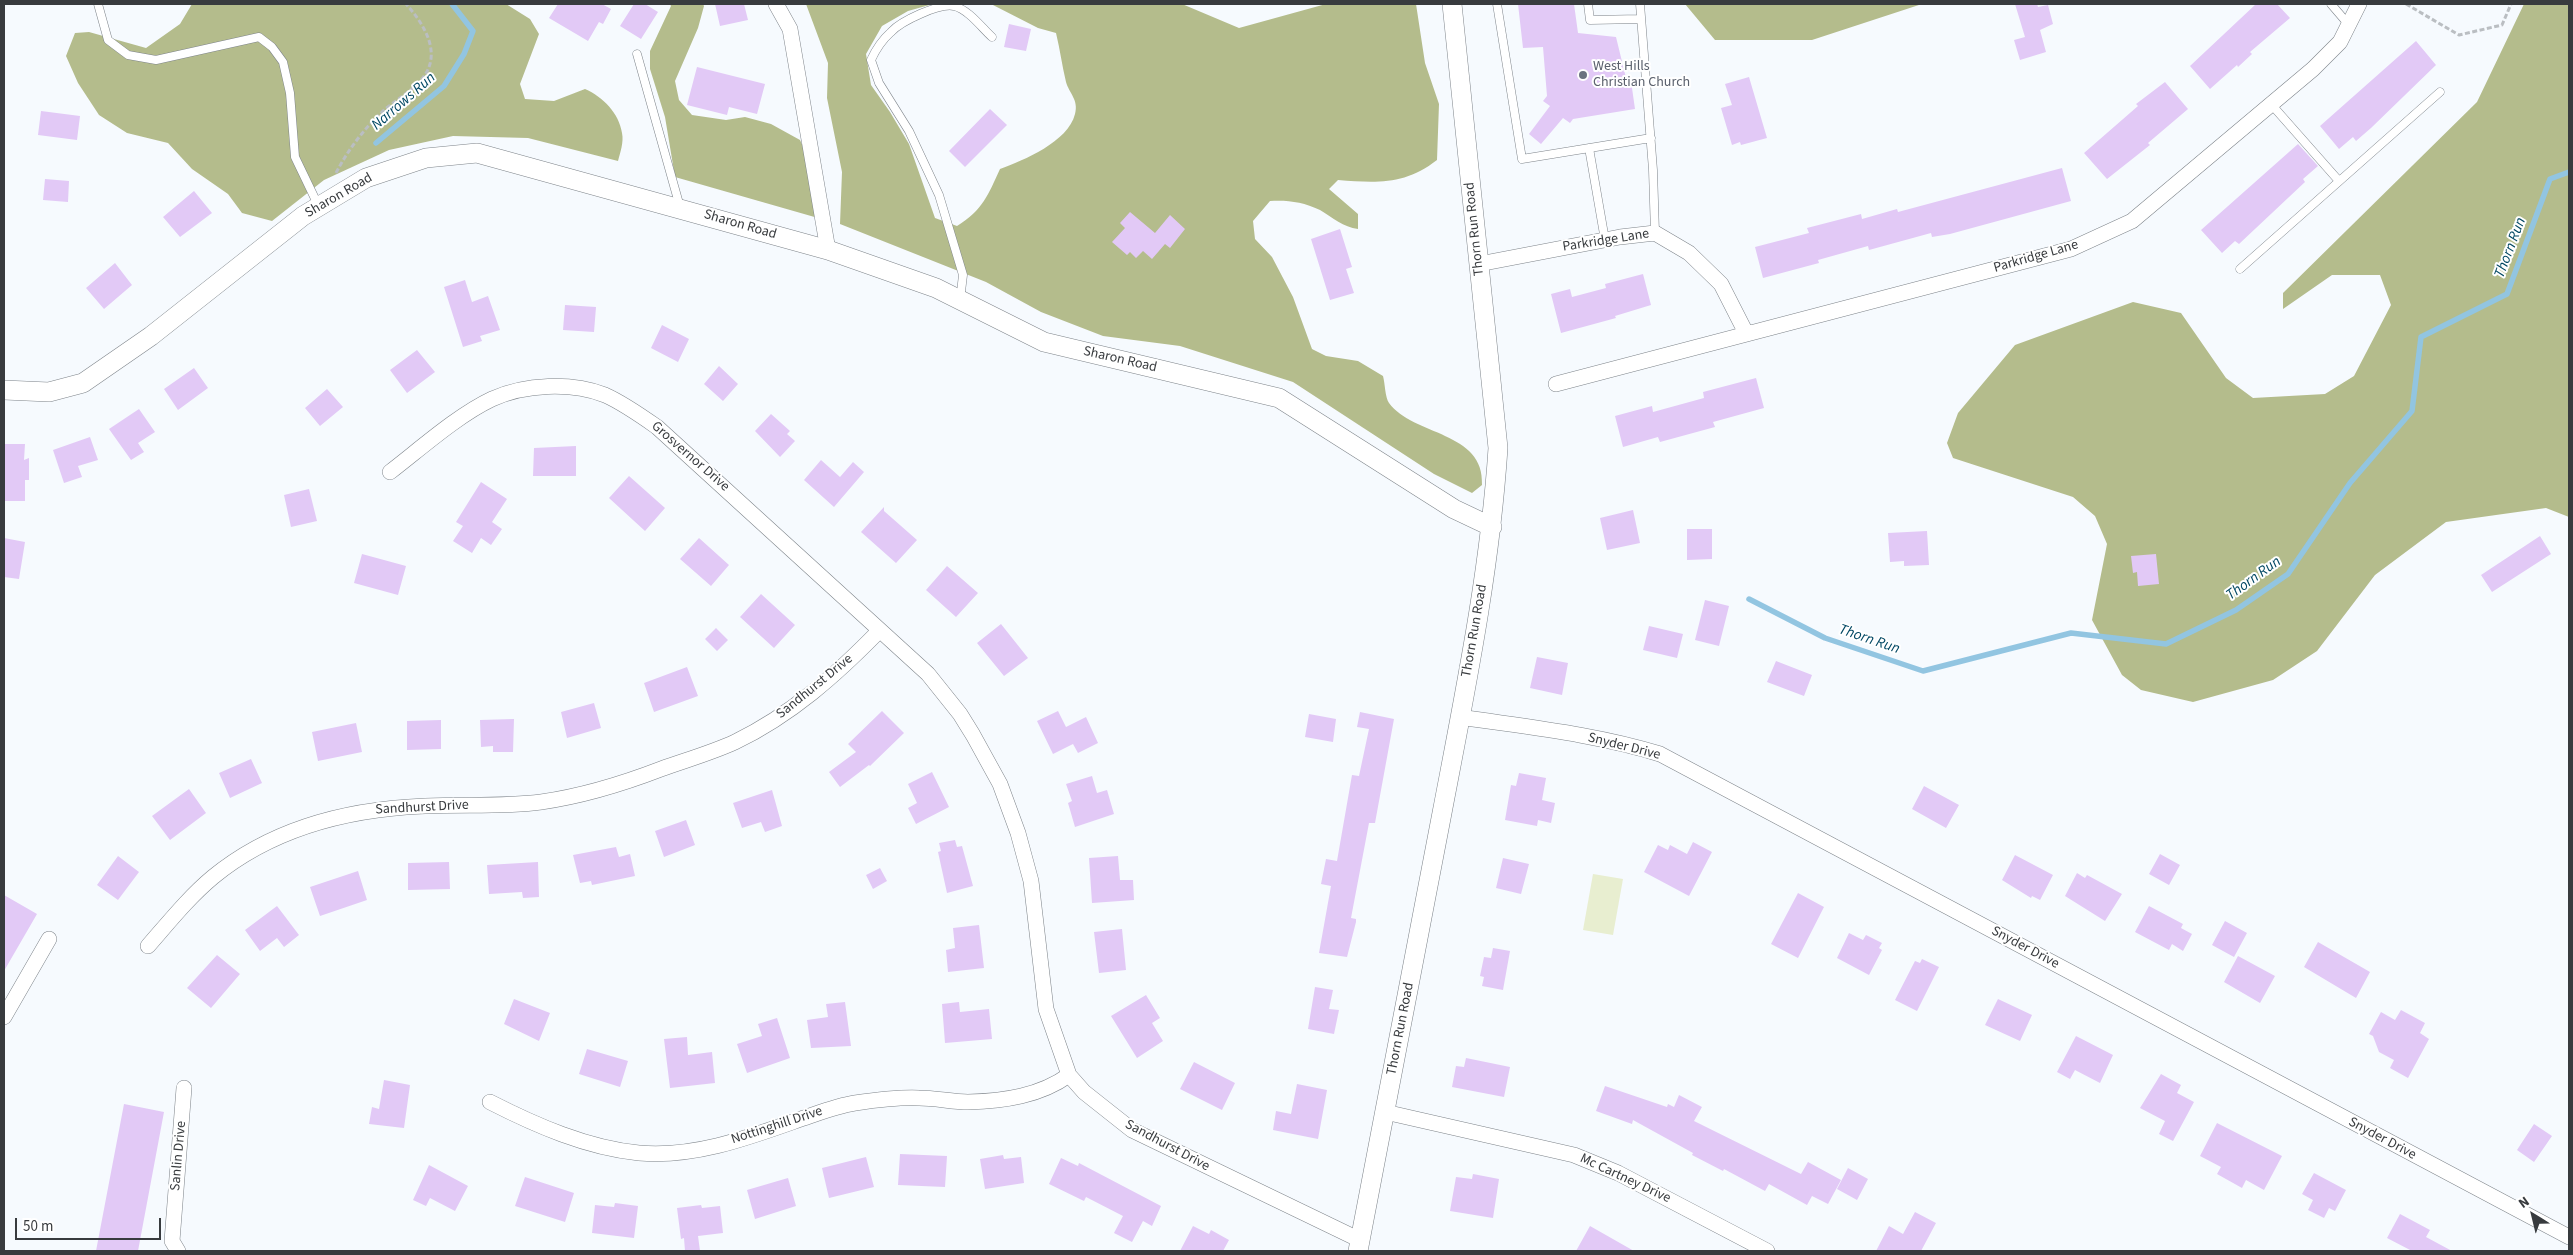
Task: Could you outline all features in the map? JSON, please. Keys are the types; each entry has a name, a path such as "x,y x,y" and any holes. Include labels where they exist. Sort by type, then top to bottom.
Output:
{"street":[{"path":"776,4 790,29 803,91 828,250"},
{"name":"Thorn Run Road","path":"1359,1246 1460,717 1492,527 1498,448 1452,4"},
{"name":"Parkridge Lane","path":"1556,384 1612,371 1746,333 2071,249 2132,221 2313,69 2340,42 2359,4"},
{"name":"Sharon Road","path":"4,390 49,392 83,383 151,336 303,216 366,178 426,158 477,152 828,250 936,288 1044,342 1279,398 1446,505 1492,527"},
{"name":"Parkridge Lane","path":"1479,264 1605,240 1655,233 1689,253 1721,284 1746,333"},
{"name":"Grosvernor Drive","path":"390,472 472,411 509,392 565,386 603,395 621,403 672,439 879,631"},
{"name":"Sandhurst Drive","path":"148,946 213,877 243,856 290,831 352,812 426,806 539,802 577,796 636,778 702,755 761,728 787,712 842,669 879,631 928,674 960,714 1000,784 1025,855 1034,906 1046,1009 1069,1075 1084,1092 1114,1117 1144,1137 1359,1246"},
{"name":"Snyder Drive","path":"1460,717 1581,736 1660,754 2569,1237"},
{"path":"4,1017 49,939"},
{"name":"Nottinghill Drive","path":"490,1102 533,1123 590,1143 638,1153 662,1153 707,1148 826,1110 854,1103 919,1098 968,1102 1022,1096 1055,1085 1069,1075"},
{"name":"Sanlin Drive","path":"178,1251 172,1241 184,1088"},
{"name":"Mc Cartney Drive","path":"1385,1112 1574,1155 1618,1173 1767,1251"}],"lane":[{"path":"98,4 108,40 128,55 156,60 259,37 272,47 283,62 290,93 295,158 319,206"},
{"path":"1497,4 1522,159 1651,138"},
{"path":"1588,4 1590,20 1640,20"},
{"path":"1640,4 1651,138 1655,233"},
{"path":"2331,4 2349,25"},
{"path":"960,300 963,275 939,195 909,131 879,83 871,60 876,48 892,30 936,8 953,6 965,11 992,37"},
{"path":"636,54 680,208"},
{"path":"2240,269 2440,92"},
{"path":"2272,104 2338,181"},
{"path":"1589,148 1605,240"}],"path":[{"path":"332,180 357,138 382,112 421,81 431,65 432,50 422,21 406,4"},
{"path":"2406,4 2459,35 2502,25 2511,4"}],"green space":[{"path":"192,4 506,4 530,19 539,34 520,84 525,99 554,101 585,89 598,96 614,112 620,126 622,147 618,161 528,138 453,136 389,150 324,180 272,221 242,213 228,194 192,169 168,143 127,133 99,115 78,83 66,56 75,33 89,32 146,48 180,24"},
{"path":"670,4 703,4 704,6 698,28 675,81 679,100 692,115 726,120 745,117 771,124 800,140 806,153 818,218 675,177 665,117 650,69 650,51 671,6"},
{"path":"806,4 933,4 908,11 882,26 866,54 871,85 909,144 935,218 957,226 979,208 1000,169 1021,161 1055,141 1071,124 1076,109 1075,101 1067,86 1056,33 1038,28 991,4 1182,4 1239,28 1326,4 1416,4 1425,63 1439,104 1437,160 1414,174 1402,178 1378,182 1338,180 1329,189 1358,214 1358,229 1343,224 1308,205 1289,201 1270,201 1253,221 1255,239 1272,257 1293,297 1312,349 1326,356 1358,361 1383,376 1389,403 1400,414 1446,436 1472,454 1480,467 1482,485 1472,493 1434,474 1293,382 1180,346 1103,336 1041,312 986,282 840,224 842,172 827,98 828,63"},
{"path":"1685,4 1922,4 1812,40 1715,40"},
{"path":"2524,4 2569,4 2569,517 2546,508 2446,522 2375,575 2317,651 2273,680 2193,702 2141,690 2122,675 2092,620 2107,544 2095,516 2073,497 1953,458 1947,443 1958,413 2015,345 2133,302 2181,313 2226,378 2253,398 2325,394 2354,376 2391,305 2380,275 2332,275 2283,309 2283,293 2477,102"},
{"path":"1593,874 1623,879 1613,935 1583,930"}],"building":[{"path":"558,4 602,4 611,9 603,24 599,22 588,41 549,18"},
{"path":"634,4 645,4 658,12 641,39 620,26"},
{"path":"715,4 744,4 748,20 720,26"},
{"path":"1518,4 1574,4 1578,33 1616,37 1627,82 1631,81 1635,109 1573,119 1570,123 1563,118 1541,144 1529,134 1550,106 1543,101 1547,96 1543,47 1523,48"},
{"path":"2015,4 2037,4 2038,7 2048,5 2053,24 2040,30 2046,52 2020,60 2014,40 2025,37"},
{"path":"2256,4 2277,4 2290,18 2250,52 2252,54 2238,67 2237,65 2210,89 2190,66"},
{"path":"1009,24 1031,29 1026,51 1004,47"},
{"path":"2416,41 2436,65 2356,141 2353,137 2339,149 2320,126"},
{"path":"697,67 765,84 757,114 729,107 727,115 687,105"},
{"path":"1749,77 1767,138 1741,145 1740,142 1732,145 1721,108 1732,105 1725,84"},
{"path":"2165,82 2188,109 2148,143 2150,145 2107,179 2084,153 2138,106 2136,104"},
{"path":"990,109 1007,125 965,167 949,151"},
{"path":"41,111 80,116 77,140 38,135"},
{"path":"2298,144 2318,166 2303,179 2305,182 2239,244 2235,241 2222,253 2201,230"},
{"path":"2062,168 2071,201 1950,234 1932,237 1931,233 1869,250 1868,246 1818,260 1819,263 1763,278 1755,247 1809,233 1807,228 1861,214 1862,219 1897,209 1898,212"},
{"path":"45,179 69,181 68,202 43,200"},
{"path":"194,191 212,213 180,237 163,217"},
{"path":"1130,212 1155,233 1170,215 1185,229 1170,248 1165,244 1152,259 1143,251 1136,258 1130,252 1127,255 1112,242 1125,228 1120,223"},
{"path":"1340,229 1352,267 1346,269 1354,293 1330,300 1311,239"},
{"path":"115,263 132,285 104,309 86,288"},
{"path":"1643,274 1651,305 1615,316 1616,318 1561,333 1551,294 1570,289 1572,297 1606,288 1605,284"},
{"path":"465,280 472,302 488,296 500,330 480,336 482,341 463,347 444,287"},
{"path":"565,305 596,307 594,332 563,330"},
{"path":"662,325 689,339 678,362 651,348"},
{"path":"417,350 435,372 407,393 390,370"},
{"path":"719,366 738,384 723,401 704,384"},
{"path":"194,368 208,388 178,410 164,389"},
{"path":"1756,378 1764,408 1713,422 1715,427 1660,442 1658,437 1623,447 1615,416 1652,406 1653,412 1704,398 1703,392"},
{"path":"327,389 343,407 320,426 305,408"},
{"path":"139,409 155,432 138,443 144,452 131,460 109,429"},
{"path":"771,414 790,431 787,434 795,441 780,457 755,431"},
{"path":"90,437 98,460 78,466 82,477 64,483 53,450"},
{"path":"4,444 25,444 24,460 29,458 29,480 25,480 25,501 4,501"},
{"path":"576,446 576,476 533,476 534,448"},
{"path":"821,460 840,477 853,462 864,472 834,507 804,480"},
{"path":"629,476 665,508 645,531 609,498"},
{"path":"481,482 507,499 492,522 502,529 491,545 481,538 472,553 453,541 463,526 456,522"},
{"path":"309,489 317,521 291,527 284,495"},
{"path":"884,507 884,511 917,540 896,563 861,532"},
{"path":"1633,510 1640,543 1607,550 1600,518"},
{"path":"1687,529 1712,529 1712,559 1687,560"},
{"path":"1927,531 1929,565 1904,566 1904,561 1890,562 1888,533"},
{"path":"2540,536 2551,554 2492,592 2481,575"},
{"path":"4,538 25,542 19,579 4,577"},
{"path":"699,538 729,565 711,586 680,559"},
{"path":"362,554 406,566 398,595 354,583"},
{"path":"2156,554 2159,584 2138,586 2137,572 2133,573 2131,556"},
{"path":"947,566 978,593 956,617 926,590"},
{"path":"761,594 795,625 774,648 740,617"},
{"path":"1705,600 1729,606 1719,646 1695,640"},
{"path":"1001,624 1028,658 1004,676 977,643"},
{"path":"1649,626 1683,634 1677,658 1643,650"},
{"path":"716,628 728,640 717,651 705,639"},
{"path":"1537,657 1568,663 1562,695 1530,688"},
{"path":"1776,661 1812,675 1804,696 1767,682"},
{"path":"687,667 698,696 654,712 644,683"},
{"path":"594,703 601,728 567,738 561,712"},
{"path":"882,711 904,733 870,766 840,787 829,772 856,752 848,744"},
{"path":"1058,711 1066,727 1086,717 1098,743 1078,753 1073,744 1053,754 1037,721"},
{"path":"1360,712 1394,719 1375,823 1369,823 1351,918 1356,919 1356,922 1347,957 1319,953 1331,886 1321,884 1326,859 1337,861 1352,775 1359,776 1369,729 1357,727"},
{"path":"1309,714 1336,719 1333,742 1305,737"},
{"path":"514,719 513,752 493,752 493,746 481,747 480,720"},
{"path":"441,720 441,749 407,750 407,721"},
{"path":"356,723 362,752 318,761 312,732"},
{"path":"251,759 262,783 230,798 219,773"},
{"path":"932,772 949,807 916,824 908,808 917,803 908,784"},
{"path":"1519,773 1546,778 1542,800 1555,803 1551,823 1538,820 1537,826 1505,820 1511,785 1516,786"},
{"path":"1092,776 1097,793 1107,790 1114,814 1075,827 1068,803 1072,801 1066,784"},
{"path":"1924,786 1959,805 1946,828 1912,809"},
{"path":"189,789 206,813 170,840 152,816"},
{"path":"772,790 782,826 765,832 761,822 742,828 733,803"},
{"path":"686,820 695,845 664,857 655,831"},
{"path":"955,840 957,847 962,846 973,886 947,893 938,852 941,851 939,843"},
{"path":"1693,842 1712,852 1689,896 1644,872 1658,845 1668,850 1670,845 1687,854"},
{"path":"616,847 619,857 630,854 635,876 592,885 591,881 580,883 573,855"},
{"path":"2160,854 2180,865 2169,885 2149,874"},
{"path":"2015,855 2053,875 2040,900 2032,896 2031,898 2002,880"},
{"path":"118,856 139,872 118,900 97,885"},
{"path":"1118,856 1120,880 1133,880 1134,900 1092,903 1089,858"},
{"path":"1503,858 1529,864 1521,894 1496,888"},
{"path":"449,862 450,889 408,890 408,863"},
{"path":"538,862 539,897 523,898 522,892 489,894 487,865"},
{"path":"880,868 887,881 873,889 866,875"},
{"path":"358,871 367,900 320,916 310,887"},
{"path":"2077,873 2085,878 2087,875 2122,894 2105,921 2065,896"},
{"path":"1798,893 1824,907 1798,958 1771,944"},
{"path":"4,895 37,914 4,971"},
{"path":"277,906 299,935 284,947 277,938 260,951 245,930"},
{"path":"2149,906 2183,924 2181,928 2192,934 2183,951 2172,944 2169,950 2135,932"},
{"path":"2225,921 2247,933 2234,957 2212,945"},
{"path":"979,925 984,968 948,972 946,950 955,948 953,928"},
{"path":"1122,929 1126,970 1099,973 1094,932"},
{"path":"1849,933 1863,940 1866,935 1882,943 1879,948 1882,950 1869,975 1837,958"},
{"path":"2318,942 2370,972 2356,998 2304,967"},
{"path":"1493,948 1510,951 1503,990 1482,986 1484,977 1480,976 1484,957 1491,958"},
{"path":"217,955 240,974 211,1008 187,988"},
{"path":"2238,956 2275,976 2260,1003 2224,982"},
{"path":"1922,959 1939,967 1917,1011 1895,1000 1915,961 1920,963"},
{"path":"1315,987 1333,990 1329,1009 1339,1010 1334,1034 1308,1029"},
{"path":"1146,995 1160,1018 1152,1023 1163,1041 1137,1058 1111,1016"},
{"path":"514,999 550,1013 539,1041 504,1024"},
{"path":"1998,999 2032,1015 2020,1041 1985,1025"},
{"path":"845,1002 851,1046 811,1048 807,1020 828,1017 826,1004"},
{"path":"959,1002 960,1012 989,1009 992,1039 945,1043 942,1004"},
{"path":"2401,1010 2425,1023 2420,1033 2429,1039 2408,1078 2390,1068 2394,1060 2379,1052 2373,1036 2369,1034 2381,1012 2395,1020"},
{"path":"777,1018 790,1058 747,1073 737,1044 762,1036 758,1024"},
{"path":"2076,1036 2113,1055 2100,1083 2075,1070 2070,1079 2057,1072"},
{"path":"687,1037 688,1055 712,1052 715,1083 670,1088 664,1039"},
{"path":"587,1049 628,1061 620,1087 579,1074"},
{"path":"1466,1058 1510,1067 1504,1097 1452,1087 1456,1066 1464,1067"},
{"path":"1194,1062 1235,1083 1222,1110 1180,1089"},
{"path":"2161,1074 2181,1085 2177,1093 2194,1102 2173,1141 2159,1134 2165,1121 2140,1108"},
{"path":"384,1080 410,1085 404,1128 369,1124 372,1107 379,1109"},
{"path":"1297,1084 1327,1090 1318,1139 1273,1130 1276,1111 1291,1114"},
{"path":"1605,1086 1667,1107 1668,1104 1674,1107 1679,1095 1702,1107 1694,1121 1801,1174 1808,1162 1841,1180 1828,1204 1812,1196 1807,1205 1769,1184 1765,1191 1724,1169 1723,1171 1692,1155 1693,1153 1633,1120 1632,1124 1596,1111"},
{"path":"124,1104 164,1112 138,1251 96,1251"},
{"path":"2217,1123 2282,1156 2264,1190 2246,1180 2242,1188 2217,1174 2221,1167 2200,1156"},
{"path":"2534,1124 2552,1136 2534,1162 2517,1150"},
{"path":"900,1154 947,1156 945,1187 898,1185"},
{"path":"1003,1155 1004,1159 1021,1157 1024,1183 985,1189 980,1159"},
{"path":"866,1157 874,1187 829,1198 822,1168"},
{"path":"1061,1158 1078,1166 1079,1163 1161,1206 1152,1226 1143,1221 1132,1242 1114,1233 1123,1216 1086,1197 1084,1201 1049,1184"},
{"path":"429,1165 468,1186 455,1211 430,1198 426,1206 413,1200"},
{"path":"1848,1168 1868,1179 1857,1200 1837,1189"},
{"path":"2314,1173 2346,1190 2335,1211 2329,1208 2324,1218 2308,1210 2313,1200 2302,1194"},
{"path":"1473,1174 1499,1179 1493,1218 1450,1211 1456,1177 1472,1179"},
{"path":"525,1177 574,1193 565,1222 515,1206"},
{"path":"788,1178 796,1206 755,1219 747,1190"},
{"path":"615,1203 638,1206 634,1238 592,1233 595,1205 614,1207"},
{"path":"701,1205 702,1208 720,1206 723,1233 698,1236 700,1251 685,1251 684,1238 681,1239 677,1208"},
{"path":"1915,1212 1936,1223 1921,1251 1876,1251 1889,1226 1903,1234"},
{"path":"2400,1214 2430,1230 2426,1237 2452,1251 2412,1251 2387,1238"},
{"path":"1193,1226 1209,1234 1211,1230 1229,1240 1223,1251 1180,1251"},
{"path":"1590,1226 1634,1251 1576,1251"}],"waterway":[{"name":"Narrows Run","path":"376,143 444,86 464,54 473,31 452,4"},
{"name":"Thorn Run","path":"1749,599 1825,638 1923,671 2071,633 2166,644 2236,610 2288,574 2350,483 2412,411 2421,337 2507,294 2550,179 2569,172"}],"place":[{"name":"West Hills Christian Church","path":"1583,75"}]}
